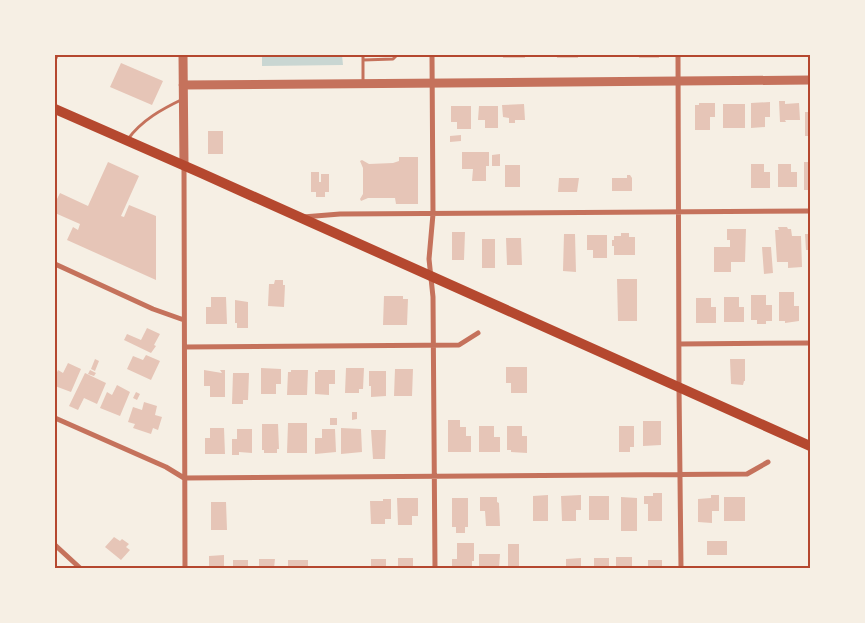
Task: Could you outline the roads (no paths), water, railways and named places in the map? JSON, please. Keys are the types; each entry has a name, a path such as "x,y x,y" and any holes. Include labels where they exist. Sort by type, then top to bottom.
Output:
{"main road":[{"path":"55,109 810,446"}],"street":[{"path":"183,55 185,568"},
{"path":"432,55 433,214 429,259 433,297 435,568"},
{"path":"678,55 681,568"},
{"path":"183,84 810,80"},
{"path":"300,217 340,214 810,211"},
{"path":"55,264 153,309 184,320"},
{"path":"185,347 459,346 478,333"},
{"path":"679,344 810,343"},
{"path":"55,418 166,467 184,478 747,474 768,462"},
{"path":"55,545 80,568"}],"lane":[{"path":"363,55 363,83"},
{"path":"363,60 393,59 397,55"},
{"path":"127,140 136,128 163,109 183,99"}]}
